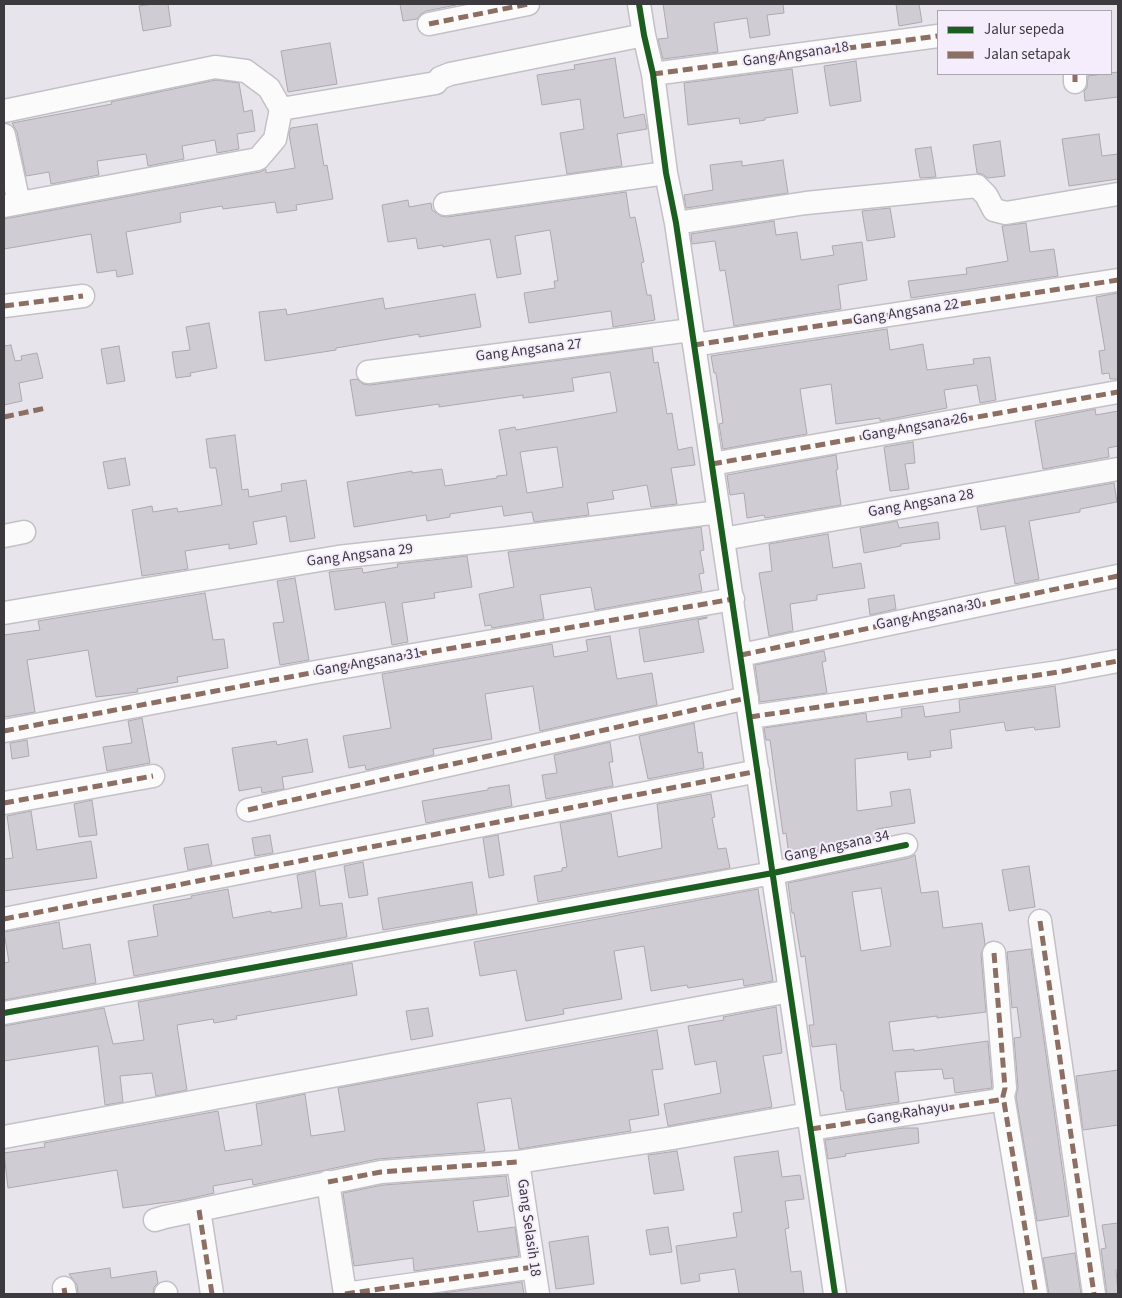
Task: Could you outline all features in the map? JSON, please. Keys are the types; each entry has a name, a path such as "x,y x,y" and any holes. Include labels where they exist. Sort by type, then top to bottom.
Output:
{"street":[{"path":"428,24 528,4"},
{"path":"639,4 645,42 653,74 666,173 676,223 835,1294"},
{"name":"Gang Angsana 18","path":"653,74 937,36"},
{"path":"281,109 436,83 440,78 450,74 645,42"},
{"path":"4,111 215,67 246,71 269,88 281,109 275,139 258,159 11,205 4,135"},
{"path":"445,204 666,173"},
{"path":"676,223 806,203 977,186 986,195 994,210 1006,214 1118,194"},
{"name":"Gang Angsana 22","path":"692,337 1118,280"},
{"path":"4,306 83,296"},
{"name":"Gang Angsana 27","path":"368,372 692,337"},
{"name":"Gang Angsana 26","path":"712,464 1118,392"},
{"name":"Gang Angsana 28","path":"723,539 1118,469"},
{"name":"Gang Angsana 29","path":"4,613 338,557 719,512"},
{"name":"Gang Angsana 30","path":"741,655 1118,576"},
{"name":"Gang Angsana 31","path":"4,731 306,674 732,599"},
{"path":"248,810 748,708 1049,674 1118,661"},
{"path":"4,918 758,771"},
{"path":"4,803 153,776"},
{"name":"Gang Angsana 34","path":"4,1013 773,873 906,845"},
{"path":"1040,921 1094,1294"},
{"path":"994,953 1006,1088 1003,1096 1036,1294"},
{"path":"4,1137 790,992"},
{"name":"Gang Rahayu","path":"155,1220 381,1172 518,1162 673,1138 999,1100 1003,1096"},
{"name":"Gang Selasih 18","path":"518,1162 538,1294"},
{"path":"328,1182 345,1294 534,1267"},
{"path":"199,1210 212,1294"}],"building":[{"path":"168,4 171,26 143,31 139,6"},
{"path":"400,4 456,5 426,11 417,19 403,21"},
{"path":"663,4 783,4 784,13 767,15 770,35 750,38 747,18 714,23 718,52 663,59 658,39 668,38"},
{"path":"896,4 919,4 922,22 899,26"},
{"path":"330,43 337,84 288,92 281,51"},
{"path":"615,58 624,118 644,114 647,129 617,134 622,166 567,174 560,133 584,129 580,99 542,105 537,75 575,69 574,65"},
{"path":"856,61 861,101 830,106 824,66"},
{"path":"792,69 798,113 740,124 739,118 688,125 684,83"},
{"path":"1118,72 1118,97 1085,101 1084,91 1087,88 1088,76 1112,75 1112,73"},
{"path":"216,80 239,83 244,112 252,110 255,131 237,134 239,149 217,153 215,140 182,146 184,159 148,166 146,154 97,161 99,175 51,184 49,172 26,176 17,132 12,123 112,104 111,102"},
{"path":"317,124 324,166 327,165 333,199 296,205 297,210 277,213 275,202 223,209 222,206 180,213 181,222 126,232 133,274 117,277 116,270 97,273 91,234 4,249 4,219 260,172 266,169 266,173 295,168 289,134 291,128"},
{"path":"1099,134 1102,156 1118,154 1118,179 1069,186 1062,139"},
{"path":"1000,141 1005,176 988,178 977,173 973,145"},
{"path":"931,147 936,177 920,178 915,149"},
{"path":"783,160 788,193 686,208 684,195 713,190 710,165 742,161 742,166"},
{"path":"626,192 630,218 635,217 644,262 641,263 647,295 651,295 655,320 613,327 611,311 529,323 524,293 555,288 554,281 558,281 550,230 515,236 521,274 497,278 490,239 418,249 416,238 388,242 382,205 408,200 409,207 431,203 432,210 441,216 447,217"},
{"path":"890,208 895,237 867,241 862,211"},
{"path":"774,221 776,235 797,232 801,260 834,255 832,246 862,242 867,280 838,285 841,309 734,326 725,270 720,271 715,241 692,244 691,234"},
{"path":"1026,223 1030,252 1054,249 1058,276 911,298 908,281 967,274 966,268 1008,261 1002,226"},
{"path":"1118,293 1118,379 1110,379 1109,373 1102,374 1099,351 1105,350 1096,297"},
{"path":"475,294 481,327 419,337 419,334 265,361 259,312 286,309 287,315 383,298 385,309"},
{"path":"209,323 217,368 190,373 191,376 176,378 172,352 190,350 186,327"},
{"path":"887,329 890,350 923,344 927,370 974,364 973,359 990,357 996,400 980,403 977,385 944,390 947,408 880,421 880,418 836,424 831,384 800,389 807,434 723,449 719,424 723,423 716,373 714,373 711,356"},
{"path":"11,345 15,361 22,360 21,356 37,353 43,378 19,383 22,401 4,405 4,346"},
{"path":"119,346 125,381 107,384 101,349"},
{"path":"652,348 654,363 658,362 667,414 672,413 678,450 692,447 695,465 671,468 677,504 651,507 647,485 612,491 614,499 587,503 589,515 534,522 532,512 504,516 502,506 450,514 450,517 427,521 426,515 354,527 347,482 412,471 412,473 442,469 445,486 497,478 497,476 507,475 499,430 515,427 516,430 617,412 610,372 572,378 574,391 523,398 523,395 439,407 439,404 356,416 350,380 357,379 363,384 370,385","holes":["557,447 563,487 527,493 520,452"]},
{"path":"1095,409 1096,415 1118,411 1118,446 1108,448 1109,457 1043,469 1035,421"},
{"path":"235,435 242,490 248,489 249,497 282,491 281,484 306,480 315,538 290,542 286,516 253,522 257,544 229,549 229,544 185,551 188,569 142,576 132,510 152,506 153,512 177,508 178,512 222,505 216,468 210,468 206,439"},
{"path":"913,442 915,463 905,464 909,489 890,491 884,447"},
{"path":"836,455 841,505 765,518 764,515 747,518 744,493 730,495 727,475"},
{"path":"125,458 130,485 108,489 103,462"},
{"path":"1114,483 1117,502 1080,509 1080,512 1029,521 1039,579 1015,584 1005,526 981,530 977,507"},
{"path":"897,521 899,528 938,522 940,539 901,544 901,546 864,553 860,528"},
{"path":"701,527 704,550 700,551 704,573 699,574 702,591 595,610 591,587 540,595 544,619 492,628 491,625 485,626 479,594 514,587 508,552"},
{"path":"828,534 833,568 861,563 865,588 817,595 817,600 790,604 793,631 769,636 759,573 772,571 769,544"},
{"path":"467,556 472,587 434,593 435,598 402,603 408,642 392,645 385,602 335,610 329,572 362,568 363,573 398,567 397,564"},
{"path":"295,578 309,660 280,665 273,623 284,622 277,581"},
{"path":"205,593 213,640 224,639 228,668 177,677 178,682 137,689 138,692 96,697 88,650 27,660 35,712 5,717 4,635 40,630 38,621"},
{"path":"894,595 896,609 870,615 868,599"},
{"path":"707,617 698,620 704,652 644,662 639,629"},
{"path":"610,636 617,679 652,673 657,705 540,731 533,686 485,694 492,739 433,749 434,755 366,770 365,765 349,768 343,736 391,728 382,674 552,644 554,657 588,651 586,640"},
{"path":"824,651 826,661 822,662 827,693 760,702 755,665"},
{"path":"1055,686 1060,727 1035,730 1034,727 1006,731 1004,722 950,730 952,748 930,751 931,757 908,760 907,752 855,759 857,811 892,806 890,792 910,789 915,823 877,829 879,837 789,856 786,833 783,834 770,740 766,740 764,728 866,713 867,722 902,717 901,709 923,706 925,717 960,712 959,700"},
{"path":"142,718 150,763 107,771 103,747 132,743 128,721"},
{"path":"694,723 698,753 702,752 704,768 648,779 639,736"},
{"path":"307,739 313,772 282,777 284,789 262,793 261,787 239,791 232,748 276,741 277,745"},
{"path":"27,740 29,756 12,759 10,743"},
{"path":"610,742 613,762 609,762 613,786 546,799 542,775 557,773 554,755"},
{"path":"509,785 512,806 426,823 422,801"},
{"path":"711,794 715,817 712,818 718,849 726,848 730,868 538,902 534,876 562,871 562,868 567,867 560,823 611,813 618,857 662,848 657,804"},
{"path":"92,800 97,835 79,837 74,804"},
{"path":"31,811 37,850 91,841 97,878 4,891 4,859 13,858 7,816"},
{"path":"270,835 273,853 255,856 252,838"},
{"path":"498,835 504,875 489,878 483,838"},
{"path":"208,844 212,865 188,870 184,848"},
{"path":"915,855 921,893 938,891 943,928 982,923 985,944 981,954 986,1012 889,1022 893,1051 914,1049 914,1051 988,1041 992,1088 955,1093 953,1078 944,1079 942,1069 895,1072 899,1102 846,1110 843,1091 841,1091 836,1044 812,1047 809,1025 814,1025 805,956 801,957 788,883 909,858","holes":["881,888 891,946 861,951 852,892"]},
{"path":"363,862 368,895 349,898 344,866"},
{"path":"1029,866 1035,907 1009,911 1002,870"},
{"path":"315,871 320,906 342,903 347,937 134,976 128,941 158,936 153,905 228,889 233,918 302,908 297,875"},
{"path":"472,882 477,914 383,930 378,898"},
{"path":"758,889 773,981 744,986 743,979 688,988 687,985 651,991 644,946 614,951 622,999 563,1009 564,1014 526,1021 516,970 480,976 474,942"},
{"path":"59,922 63,949 90,944 96,983 4,1000 4,963 9,962 4,932"},
{"path":"1031,949 1069,1216 1037,1221 1016,1097 1018,1087 1014,1038 1021,1037 1017,1007 1012,1008 1007,952"},
{"path":"352,963 357,995 236,1016 237,1019 214,1023 213,1019 177,1025 187,1090 156,1096 152,1073 120,1076 123,1102 105,1105 98,1046 4,1061 4,1026 104,1008 113,1044 144,1040 138,1002"},
{"path":"776,1007 782,1053 763,1056 772,1107 668,1126 664,1104 721,1093 716,1061 695,1065 688,1026 724,1020 723,1017"},
{"path":"428,1008 433,1036 411,1040 406,1011"},
{"path":"657,1030 663,1069 652,1070 659,1115 629,1120 631,1131 519,1149 511,1098 477,1103 485,1151 378,1159 253,1185 252,1179 213,1186 214,1193 183,1200 123,1208 117,1170 8,1188 4,1153 45,1147 44,1143 218,1111 225,1151 262,1145 256,1104 305,1094 311,1136 345,1131 338,1088"},
{"path":"1118,1070 1118,1125 1083,1130 1076,1076"},
{"path":"903,1128 918,1128 919,1143 845,1154 846,1156 828,1159 825,1140"},
{"path":"677,1151 684,1190 654,1194 648,1155"},
{"path":"778,1151 782,1177 800,1175 804,1199 785,1201 789,1228 785,1229 791,1272 801,1271 804,1294 739,1294 735,1269 699,1274 700,1281 681,1284 676,1246 737,1237 733,1213 742,1212 734,1157"},
{"path":"506,1176 509,1196 473,1201 478,1232 515,1227 519,1256 414,1271 413,1258 354,1266 343,1193 383,1185"},
{"path":"1118,1223 1118,1270 1116,1270 1118,1294 1107,1294 1101,1249 1106,1248 1102,1225"},
{"path":"668,1227 672,1252 650,1255 646,1230"},
{"path":"588,1236 594,1284 556,1289 549,1242"},
{"path":"1075,1253 1081,1294 1049,1294 1043,1258"},
{"path":"110,1268 111,1278 156,1271 158,1283 154,1287 153,1294 78,1294 77,1285 69,1274"},
{"path":"522,1282 524,1294 436,1294"}],"marked path":[{"path":"429,24 528,4"},
{"path":"653,74 937,36"},
{"path":"1075,75 1075,82"},
{"path":"694,345 1118,280"},
{"path":"4,306 83,296"},
{"path":"712,464 1118,392"},
{"path":"4,417 46,408"},
{"path":"741,655 1118,576"},
{"path":"4,731 316,672 733,599"},
{"path":"750,717 1059,672 1118,661"},
{"path":"248,810 747,698"},
{"path":"4,919 758,771"},
{"path":"4,803 153,776"},
{"path":"1040,921 1094,1294"},
{"path":"994,953 1005,1088 1003,1096 1036,1294"},
{"path":"811,1129 999,1100 1003,1096"},
{"path":"328,1182 381,1172 518,1162"},
{"path":"199,1210 212,1294"},
{"path":"345,1294 534,1267"},
{"path":"64,1288 65,1294"}],"cycle path":[{"path":"639,4 653,74 666,173 676,223 835,1294"},
{"path":"4,1013 773,873 906,845"}]}
